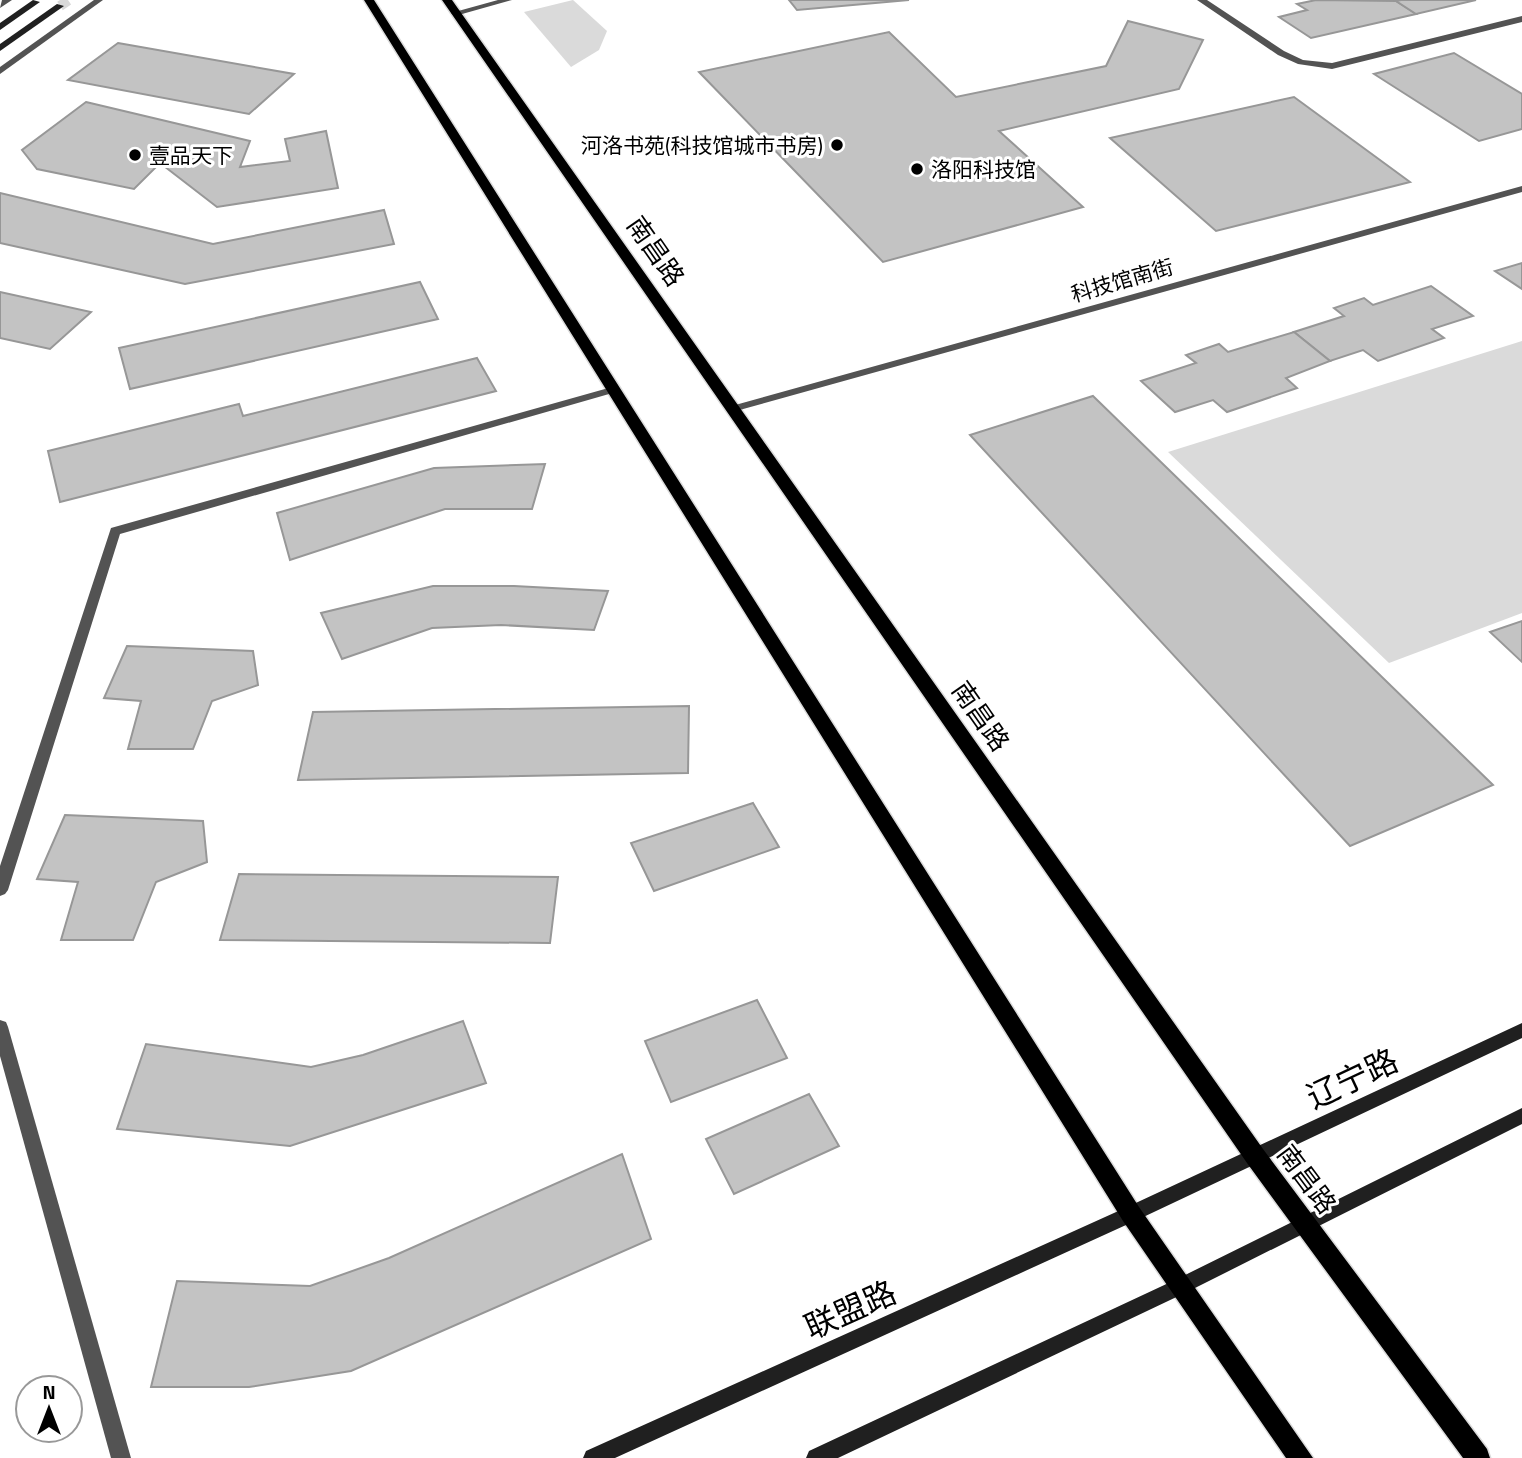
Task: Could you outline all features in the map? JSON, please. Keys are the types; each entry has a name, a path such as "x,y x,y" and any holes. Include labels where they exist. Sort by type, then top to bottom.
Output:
{"main road":[{"path":"0,27 36,2"},
{"path":"371,5 1131,1214 1301,1458"},
{"name":"南昌路","path":"448,5 1255,1156 1478,1458"},
{"path":"0,48 60,6"},
{"name":"辽宁路","path":"1131,1214 1522,1030"},
{"path":"816,1458 1181,1286 1522,1116"},
{"name":"联盟路","path":"593,1458 1131,1214"}],"street":[{"path":"0,5 8,0"},
{"path":"0,71 99,0"},
{"path":"448,5 508,0"},
{"path":"1201,0 1281,53 1301,62 1332,66 1522,19"},
{"name":"科技馆南街","path":"732,409 1522,189"},
{"path":"0,890 115,531 612,390"},
{"path":"0,1027 121,1458"}],"shaded area":[{"path":"573,0 607,31 599,50 571,67 524,12"},
{"path":"1522,341 1522,613 1389,663 1168,452"}],"building":[{"path":"789,0 909,0 797,10"},
{"path":"1316,0 1396,1 1416,14 1311,38 1279,17 1307,10 1297,4"},
{"path":"1476,0 1416,14 1396,1"},
{"name":"洛阳科技馆","path":"1128,21 1203,40 1179,89 999,131 1083,207 883,262 699,72 889,32 956,97 1106,66"},
{"path":"118,43 294,74 249,114 68,80"},
{"path":"1454,53 1522,94 1522,129 1479,141 1374,74"},
{"path":"1294,97 1410,182 1216,231 1110,138"},
{"name":"壹品天下","path":"86,102 250,141 240,167 290,161 285,139 326,131 338,188 217,207 160,163 134,189 37,169 22,150"},
{"path":"0,193 213,244 384,210 394,244 185,284 0,243"},
{"path":"1522,263 1522,289 1495,271"},
{"path":"420,282 438,319 130,389 119,348"},
{"path":"1431,286 1473,316 1432,329 1444,338 1378,361 1363,350 1330,361 1294,332 1344,316 1334,308 1364,298 1373,305"},
{"path":"0,292 91,312 50,349 0,338"},
{"path":"1294,332 1330,361 1286,378 1297,388 1227,412 1213,400 1175,412 1141,381 1196,363 1186,355 1219,344 1228,352"},
{"path":"477,358 496,391 60,502 48,451 239,404 243,416"},
{"path":"1093,396 1493,785 1350,846 970,435"},
{"path":"545,464 532,509 445,509 290,560 277,513 434,468"},
{"path":"433,586 514,586 608,591 594,630 501,625 432,628 342,659 321,613"},
{"path":"1522,621 1522,662 1490,632"},
{"path":"127,646 253,651 258,685 212,701 193,749 128,749 141,701 104,698"},
{"path":"689,706 688,773 298,780 313,712"},
{"path":"753,803 779,847 654,891 631,843"},
{"path":"65,815 203,821 207,862 156,882 133,940 61,940 78,882 37,879"},
{"path":"239,874 558,877 550,943 220,940"},
{"path":"757,1000 787,1058 671,1102 645,1041"},
{"path":"463,1021 486,1083 290,1146 117,1129 146,1044 311,1067 363,1055"},
{"path":"809,1094 839,1146 734,1194 706,1139"},
{"path":"622,1154 651,1239 351,1371 249,1387 151,1387 177,1281 310,1286 389,1258"}],"tunnel":[{"path":"60,6 69,0"}],"place":[{"name":"河洛书苑(科技馆城市书房)","path":"837,145"},
{"name":"壹品天下","path":"135,155"},
{"name":"洛阳科技馆","path":"917,169"}]}
